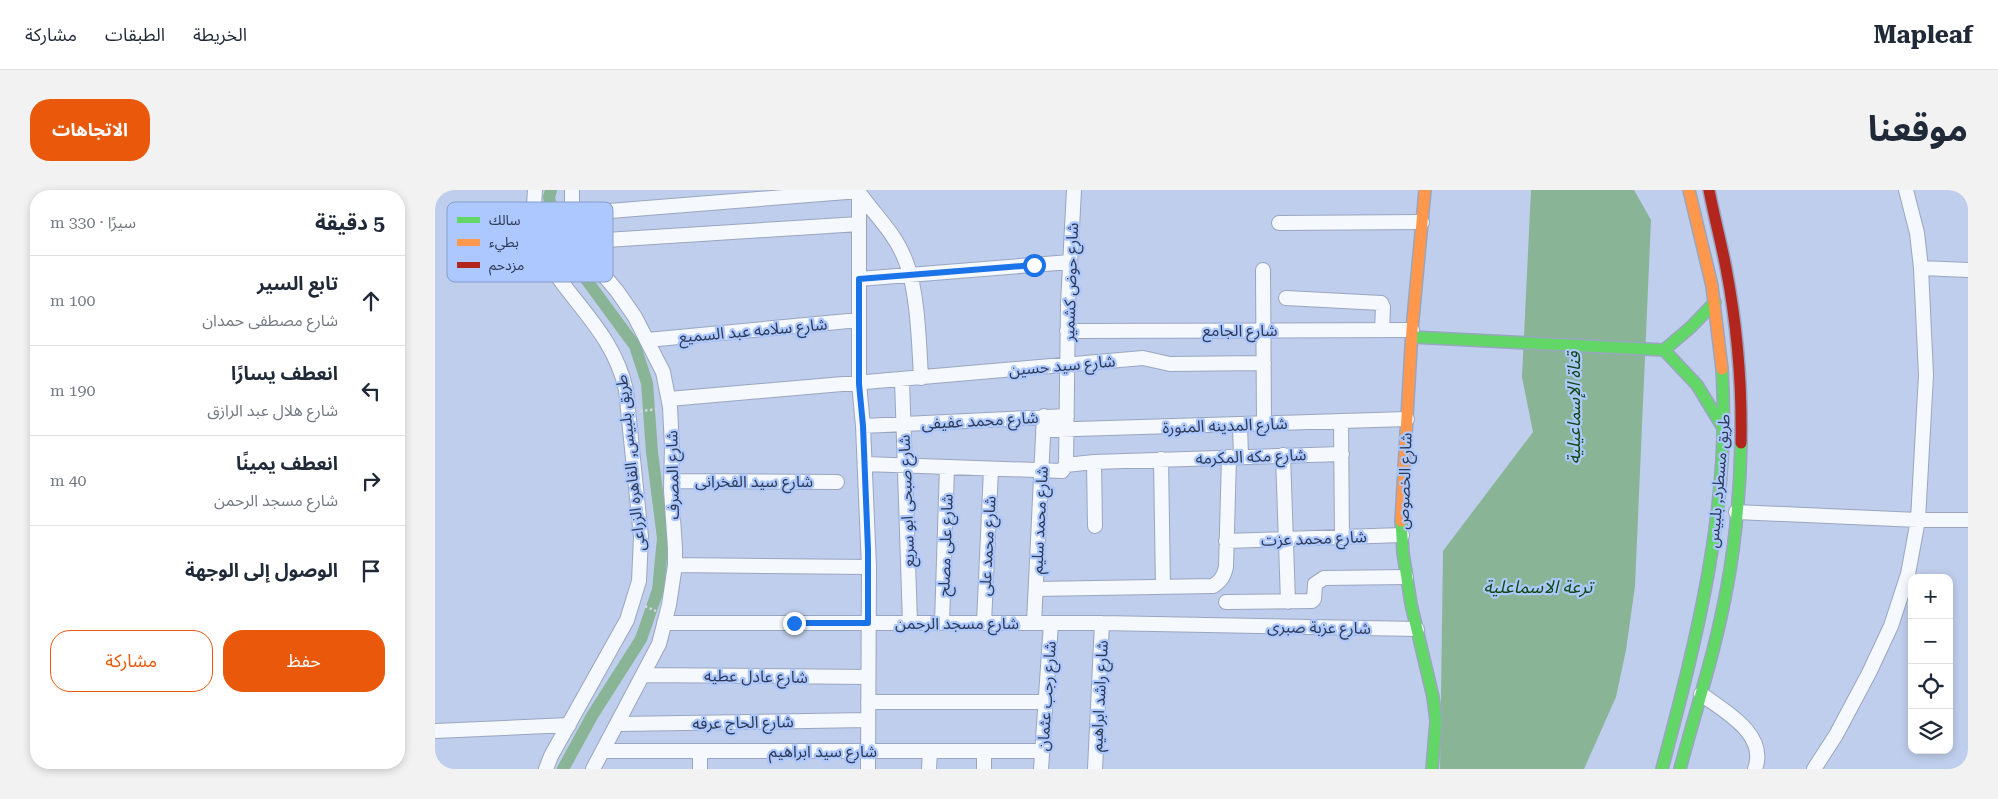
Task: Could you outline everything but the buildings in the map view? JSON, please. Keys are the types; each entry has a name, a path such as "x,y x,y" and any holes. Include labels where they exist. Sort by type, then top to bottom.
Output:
{"main road":[{"name":"شارع الخصوص","path":"1425,190 1412,334 1402,490 1402,535 1406,577 1433,697 1436,722 1432,769"},
{"name":"طريق مسطرد, بلبيس","path":"1662,769 1699,628 1720,488 1724,430 1723,378 1715,302 1689,190"},
{"name":"طريق مسطرد, بلبيس","path":"1680,769 1727,589 1734,546 1736,512 1740,422 1735,332 1728,280 1709,190"},
{"path":"1662,350 1691,328 1715,302"},
{"path":"1412,334 1442,339 1662,350 1693,378 1708,400 1724,430"}],"street":[{"name":"شارع حوض كشمير","path":"1065,467 1067,331 1073,190"},
{"path":"1814,769 1836,735 1869,673 1891,626 1908,574 1918,520 1926,375 1921,268 1917,233 1906,190"},
{"path":"613,211 858,191"},
{"path":"858,191 859,384 863,426 869,567 868,769"},
{"path":"858,191 896,241 905,258 910,275 918,327 921,378"},
{"path":"1279,223 1422,222"},
{"path":"613,240 859,224"},
{"path":"859,279 1070,262"},
{"path":"1921,268 1968,270"},
{"path":"1263,270 1264,423"},
{"name":"طريق بلبيس, القاهره الزراعى","path":"546,769 551,756 627,620 639,581 641,537 626,390 622,370 601,332 563,282"},
{"name":"شارع المصرف","path":"593,769 659,644 669,605 675,565 671,481 672,447 664,404 663,372 635,317 608,282"},
{"path":"1286,298 1381,303 1383,307 1381,330"},
{"name":"شارع سلامه عبد السميع","path":"647,340 859,320"},
{"name":"شارع الجامع","path":"1067,331 1381,330 1412,334"},
{"name":"شارع سيد حسين","path":"859,384 1143,358 1170,364 1264,363"},
{"name":"شارع صبحى ابو سريع","path":"902,380 910,623"},
{"path":"664,404 859,384"},
{"name":"شارع المدينه المنورة","path":"1067,423 1240,424 1407,419"},
{"path":"1341,420 1342,537"},
{"name":"شارع محمد سليم","path":"1034,623 1043,423"},
{"name":"شارع محمد عفيفى","path":"863,426 1067,423"},
{"path":"1036,589 1213,586 1224,575 1226,541 1240,424"},
{"name":"شارع مكه المكرمه","path":"865,464 1041,470 1094,462 1342,454"},
{"path":"1283,456 1288,602"},
{"path":"1161,459 1163,587"},
{"path":"1094,462 1095,526"},
{"name":"شارع على مصلح","path":"942,623 947,467"},
{"name":"شارع محمد على","path":"984,623 991,469"},
{"name":"شارع سيد الفخرانى","path":"671,481 837,482"},
{"path":"1736,512 1918,520 1968,520"},
{"name":"شارع محمد عزت","path":"1226,541 1402,535"},
{"path":"675,565 869,567"},
{"path":"1226,602 1313,600 1315,584 1324,578 1406,577"},
{"name":"شارع مسجد الرحمن","path":"664,623 1102,623 1221,625"},
{"name":"شارع رجب عثمان","path":"1041,769 1051,623"},
{"name":"شارع راشد ابراهيم","path":"1095,769 1102,623"},
{"name":"شارع عزبة صبرى","path":"1221,625 1417,629"},
{"name":"شارع عادل عطيه","path":"644,675 868,677"},
{"path":"1701,694 1739,723 1752,737 1756,746 1758,760 1755,769"},
{"path":"868,702 1046,702"},
{"name":"شارع الحاج عرفه","path":"618,724 868,720"},
{"path":"435,731 569,725"},
{"name":"شارع سيد ابراهيم","path":"604,751 1042,751"},
{"path":"700,769 701,751"},
{"path":"929,769 930,751"},
{"path":"984,751 984,769"}],"path":[{"path":"641,411 664,404"}],"water":[{"name":"ترعة الاسماعلية","path":"1531,190 1634,190 1651,220 1635,586 1626,650 1616,697 1584,769 1440,769 1443,551 1533,432 1522,377"}],"waterway":[{"path":"550,202 551,190"},
{"path":"563,769 592,716 641,639 658,590 663,538 652,452 647,383 635,346 588,282"}],"traffic: fast":[{"path":"1664,350 1691,327 1715,302"},
{"path":"1412,337 1664,350 1697,385 1722,426"},
{"path":"1662,769 1699,621 1709,571 1721,471 1722,369"},
{"path":"1680,769 1712,656 1727,587 1737,515 1741,443"},
{"path":"1401,521 1403,553 1411,604 1433,697 1436,721 1432,769"}],"traffic: slow":[{"path":"1401,521 1412,330 1425,190"},
{"path":"1689,190 1712,286 1722,369"}],"traffic: jam":[{"path":"1709,190 1726,268 1736,333 1740,377 1741,443"}],"route":[{"path":"794,623 868,623 869,567 863,426 859,384 859,279 1034,265"}],"water label":[{"name":"قناة الإسماعيلية","path":"1574,408"}]}
